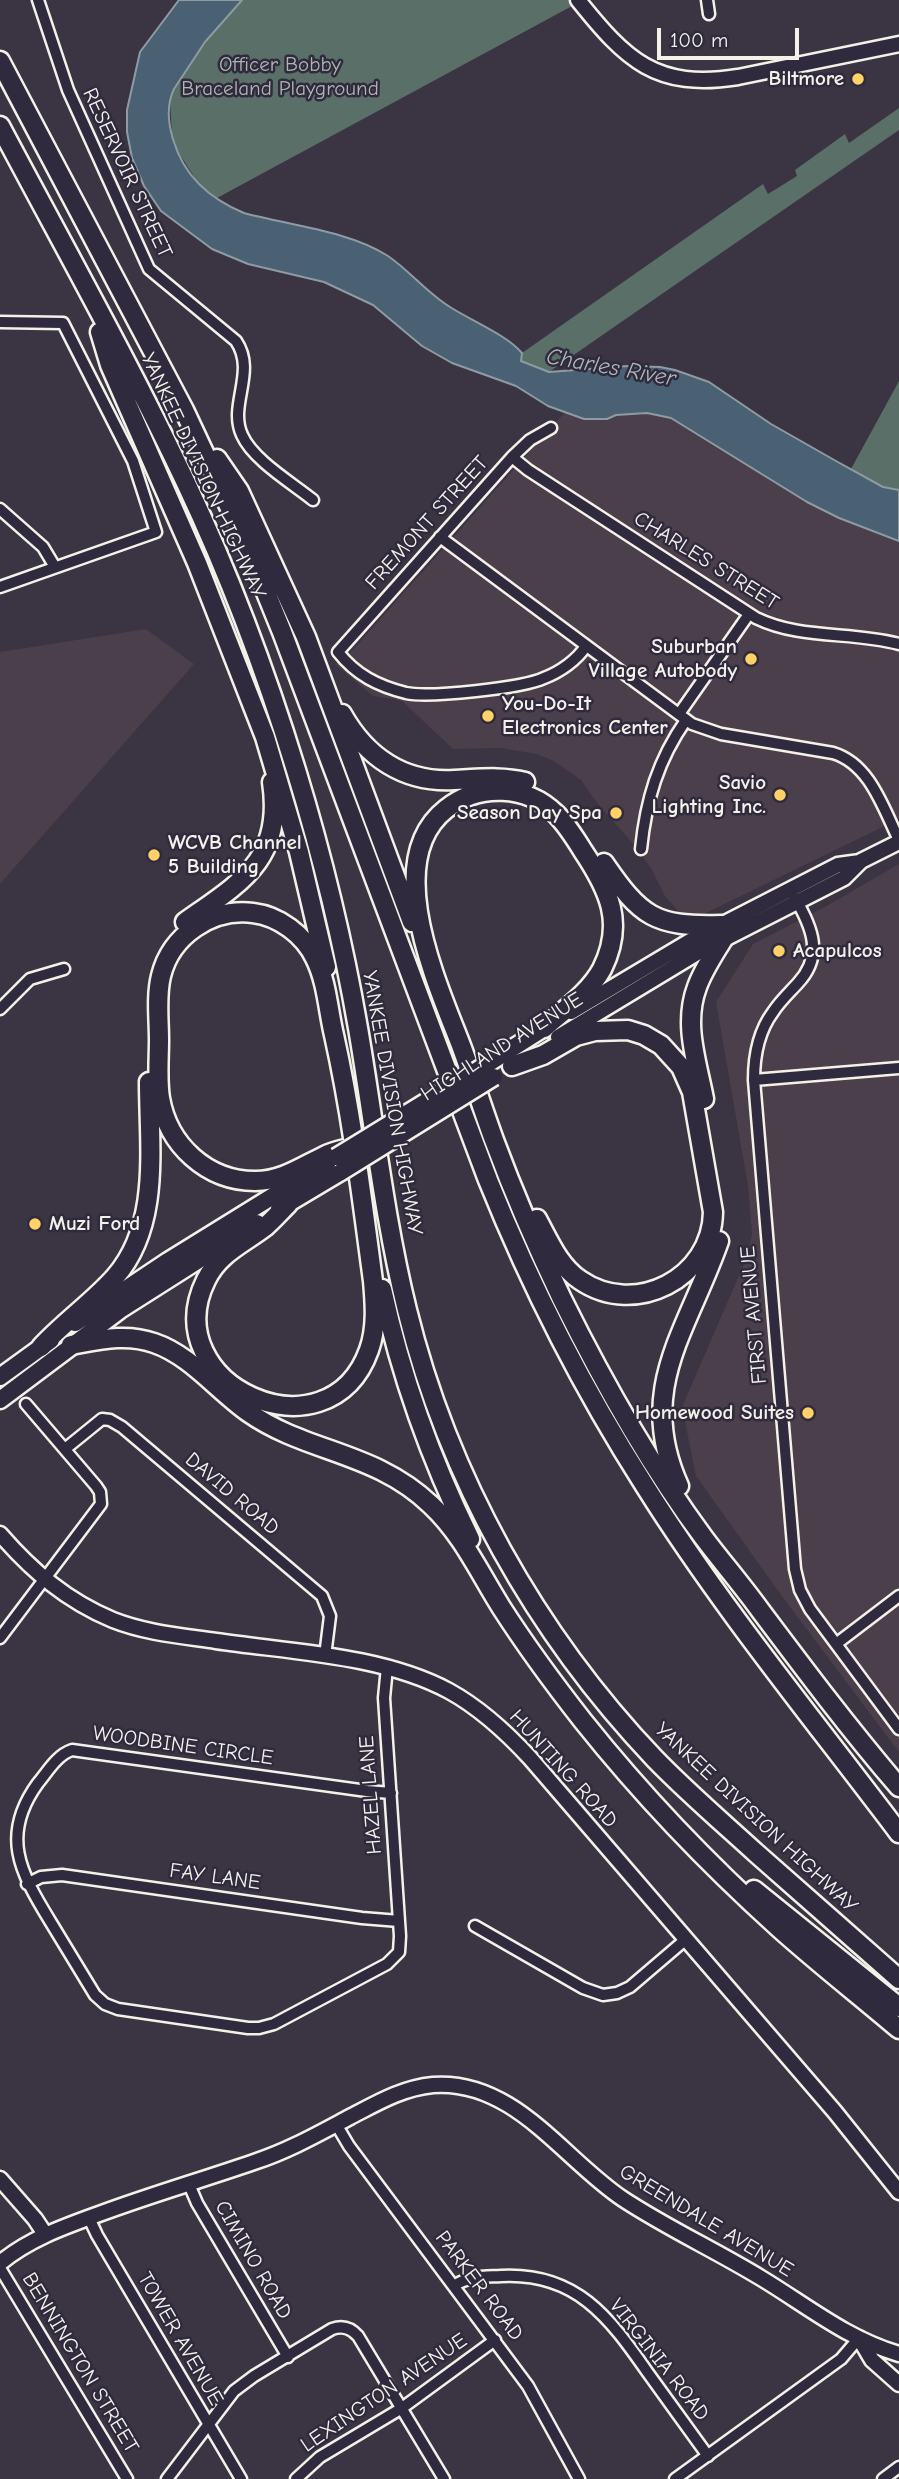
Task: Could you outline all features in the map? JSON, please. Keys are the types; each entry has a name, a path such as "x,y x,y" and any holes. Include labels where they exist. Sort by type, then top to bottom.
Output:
{"highway":[{"name":"YANKEE DIVISION HIGHWAY","path":"0,61 189,421 256,568 482,1164 551,1321 608,1427 662,1513 899,1833"},
{"name":"YANKEE DIVISION HIGHWAY","path":"0,126 157,424 201,517 241,611 287,739 319,849 340,939 357,1022 389,1226 407,1311 440,1417 475,1497 538,1611 621,1722 656,1761 700,1802 899,1979"},
{"path":"86,289 110,365 190,547 279,780 309,889 333,1004 374,1292 374,1329 369,1351 353,1377 336,1392 314,1402 284,1406 270,1405 250,1398 224,1378 204,1349 197,1316 203,1286 216,1263 232,1248 265,1226 288,1204"},
{"path":"189,421 239,491 281,579 317,665 422,948 436,977"},
{"path":"317,665 354,732 369,750 385,763 408,775 428,780 502,778 536,787 552,796 569,812 621,888 642,910 672,924 722,932 698,983 690,1019 722,1199 722,1226 712,1259 669,1363 662,1391 664,1442 674,1477 724,1561 815,1683 899,1787"},
{"path":"41,1347 115,1277 133,1251 143,1226 149,1193 151,973 158,954 173,932 242,880 259,861 266,846 272,824 274,792 253,708"},
{"path":"544,1028 584,993 600,973 610,947 613,914 604,884 553,811 533,798 505,791 472,795 449,807 427,831 418,853 415,885 421,924 436,977 492,1136 529,1227 591,1355 664,1480 707,1542 724,1561"},
{"path":"339,1057 318,964 306,944 287,926 261,914 217,916 196,926 174,948 163,970 160,986 159,1076 164,1114 180,1144 193,1158 214,1172 246,1181 281,1177 341,1157"},
{"path":"483,1105 539,1222 564,1266 578,1279 608,1293 630,1296 644,1294 673,1282 699,1258 711,1227 711,1196 692,1092 674,1057 644,1035 616,1029 576,1036 543,1055 512,1066"},
{"path":"361,1192 388,1317 419,1420 460,1518 522,1635"},
{"path":"71,1345 127,1337 165,1347 256,1417 285,1432 369,1463 402,1482 430,1504 454,1531 502,1608 582,1720 683,1836 767,1917 899,2029"},
{"path":"861,1782 899,1816"},
{"path":"662,1810 738,1877 899,2007"}],"main road":[{"path":"578,0 610,40 628,55 655,71 686,79 730,78 899,44"},
{"name":"HIGHLAND AVENUE","path":"0,1377 168,1261 491,1070 544,1028 645,967 722,932 793,895 838,865 861,862 899,841"},
{"name":"HIGHLAND AVENUE","path":"0,1400 71,1345 163,1281 288,1204 341,1157 491,1070 512,1066 648,982 722,932"},
{"name":"HUNTING ROAD","path":"0,1534 44,1580 94,1611 132,1626 184,1637 387,1667 424,1679 475,1707 505,1731 835,2112 899,2192"},
{"name":"GREENDALE AVENUE","path":"0,2265 45,2234 188,2182 284,2151 388,2097 416,2088 453,2085 486,2094 525,2116 623,2199 749,2271 859,2339 867,2355 899,2384"},
{"path":"0,2179 45,2234"},
{"path":"859,2339 899,2354"}],"street":[{"name":"RESERVOIR STREET","path":"38,0 68,90 149,269 236,341 242,351 245,371 238,418 242,435 257,456 313,500"},
{"path":"707,0 709,14"},
{"path":"0,322 63,323 133,461 156,532 0,587"},
{"name":"FREMONT STREET","path":"551,428 535,436 512,457 338,652 366,678 398,691 427,695 541,680 572,661 586,646"},
{"name":"CHARLES STREET","path":"512,457 749,614 773,626 799,632 899,644"},
{"path":"0,509 43,547 55,567"},
{"path":"440,537 699,727 721,734 844,757 859,767 866,777 899,841"},
{"path":"642,849 646,811 653,782 668,747 682,717 749,614"},
{"name":"FIRST AVENUE","path":"793,895 813,935 813,959 804,976 775,1008 763,1028 756,1049 754,1080 795,1569 806,1603 899,1729"},
{"path":"0,1009 30,979 64,969"},
{"path":"754,1080 899,1068"},
{"path":"0,1638 101,1504 100,1492 96,1486 26,1404"},
{"name":"DAVID ROAD","path":"65,1449 102,1419 122,1427 322,1596 330,1615 325,1657"},
{"path":"836,1644 899,1596"},
{"name":"HAZEL LANE","path":"387,1667 384,1698 399,1921"},
{"name":"WOODBINE CIRCLE","path":"391,1793 80,1750 68,1751 58,1758 32,1791 19,1818 16,1839 21,1871 27,1884 95,1995 105,2004 118,2009 248,2028 274,2024 391,1961 400,1947 399,1921"},
{"name":"FAY LANE","path":"27,1884 41,1877 57,1875 399,1921"},
{"path":"475,1926 583,1988 603,1995 626,1990 685,1940"},
{"name":"PARKER ROAD","path":"336,2124 534,2394 579,2479"},
{"name":"CIMINO ROAD","path":"188,2182 197,2203 288,2357"},
{"name":"TOWER AVENUE","path":"89,2218 241,2479"},
{"name":"BENNINGTON STREET","path":"0,2265 127,2479"},
{"name":"VIRGINIA ROAD","path":"454,2286 466,2279 477,2277 519,2276 549,2280 577,2293 615,2327 708,2456"},
{"path":"167,2479 240,2386 332,2329 346,2327 358,2336 444,2479"},
{"path":"675,2479 841,2359 859,2339"},
{"name":"LEXINGTON AVENUE","path":"296,2479 320,2457 402,2408 495,2340"},
{"path":"883,2479 899,2467"}],"shaded area":[{"path":"565,412 585,419 607,419 616,415 647,413 671,418 807,502 839,518 899,541 899,819 704,914 679,912 665,896 651,868 634,845 581,780 554,761 537,754 500,748 453,749 402,701 373,696 335,664 349,654"},
{"path":"146,629 194,664 0,884 0,652"},
{"path":"899,864 899,1752 696,1476 682,1407 747,1257 752,1234 748,1186 716,1002 753,944"}],"green space":[{"name":"Officer Bobby Braceland Playground","path":"242,0 569,0 572,6 217,198 198,183 179,153 172,134 170,102 174,89 197,53"},
{"path":"899,108 899,130 549,372 521,361 522,353 763,184 768,194 797,176 795,170 845,134 849,143"},
{"path":"899,381 899,490 883,487 851,469"}],"water":[{"name":"Charles River","path":"179,0 242,0 205,42 174,89 170,101 170,126 178,152 191,175 209,193 244,213 356,240 373,247 396,262 442,301 515,346 522,353 521,361 549,372 628,366 660,367 709,382 771,424 836,461 883,487 899,490 899,541 839,518 807,502 671,418 647,413 616,415 607,419 584,419 548,406 516,386 452,363 422,346 373,305 324,282 248,264 212,249 161,211 144,186 132,158 127,132 127,110 140,52"}],"place":[{"name":"Biltmore","path":"858,79"},
{"name":"Suburban Village Autobody","path":"751,659"},
{"name":"You-Do-It Electronics Center","path":"488,716"},
{"name":"Savio Lighting Inc.","path":"780,795"},
{"name":"Season Day Spa","path":"616,813"},
{"name":"WCVB Channel 5 Building","path":"154,855"},
{"name":"Acapulcos","path":"779,951"},
{"name":"Muzi Ford","path":"35,1224"},
{"name":"Homewood Suites","path":"808,1413"}]}
